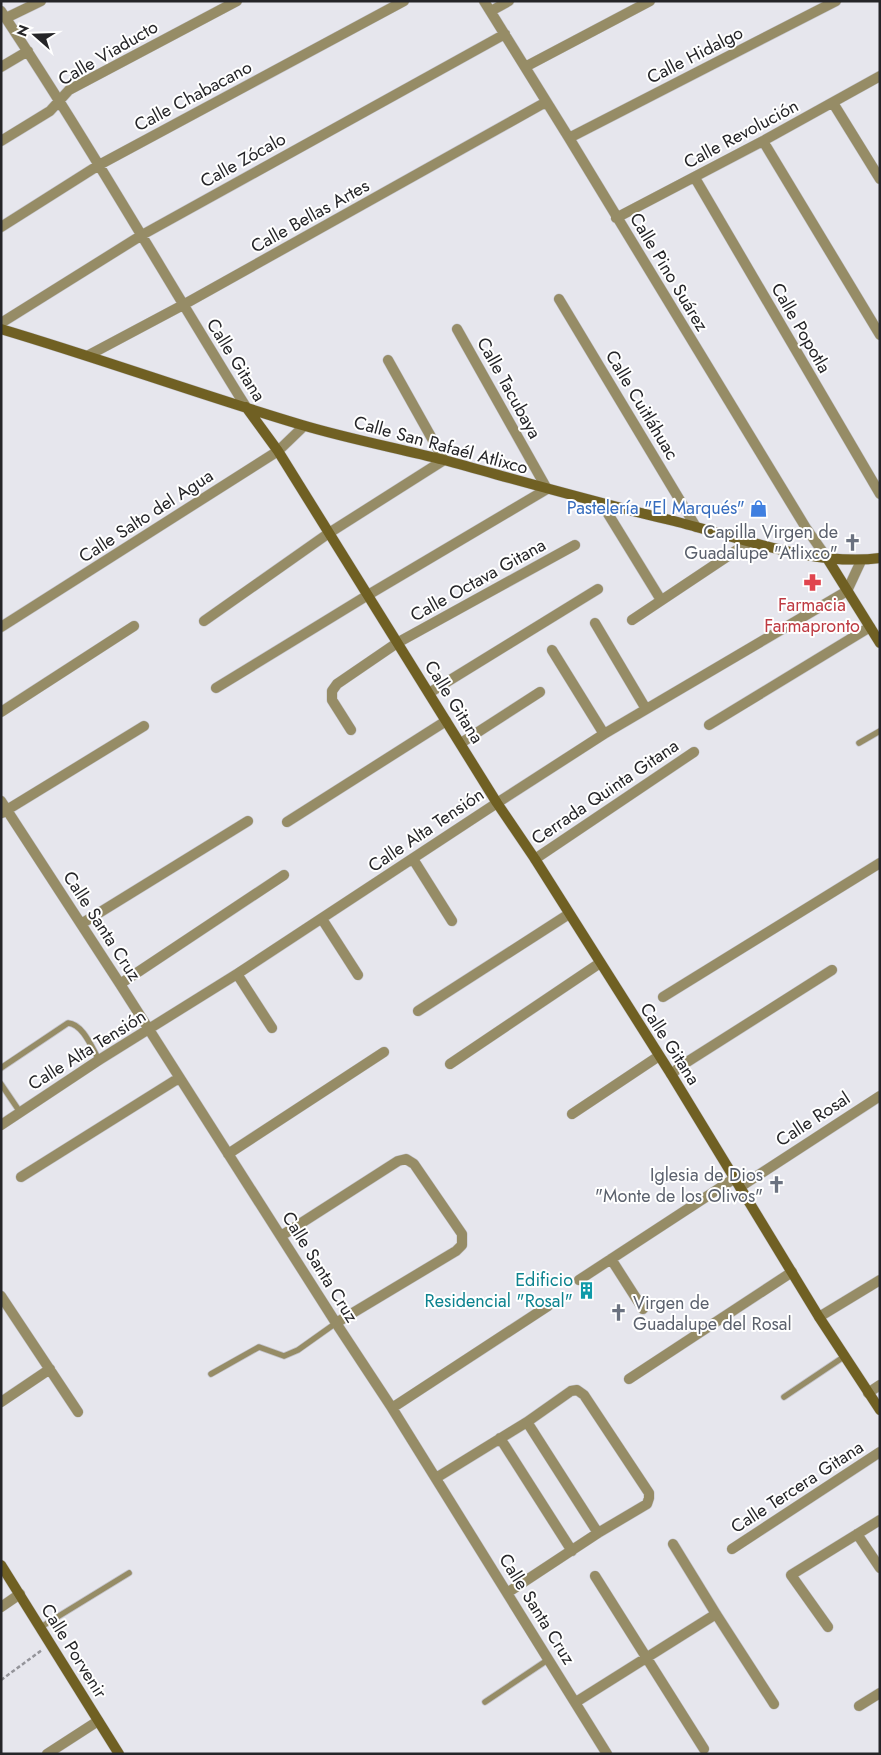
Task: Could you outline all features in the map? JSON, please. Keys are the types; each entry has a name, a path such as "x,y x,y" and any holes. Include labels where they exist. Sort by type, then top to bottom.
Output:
{"street":[{"path":"4,14 41,1"},
{"name":"Calle Viaducto","path":"1,141 50,110 69,90 237,1"},
{"name":"Calle Chabacano","path":"1,227 99,165 404,1"},
{"name":"Calle Pino Suárez","path":"484,1 806,528 827,558"},
{"path":"491,12 509,1"},
{"path":"525,67 650,1"},
{"name":"Calle Hidalgo","path":"569,138 836,1"},
{"name":"Calle Gitana","path":"4,14 142,234 182,306 246,407 278,451 497,803 535,859 671,1074 819,1317 880,1410"},
{"name":"Calle Zócalo","path":"1,323 142,234 505,34"},
{"path":"1,67 28,51"},
{"name":"Calle Revolución","path":"616,218 695,178 880,76"},
{"name":"Calle Bellas Artes","path":"89,356 546,102"},
{"path":"833,103 880,179"},
{"path":"763,141 880,335"},
{"name":"Calle Popotla","path":"695,178 880,494"},
{"name":"Calle Cuitláhuac","path":"559,299 696,527"},
{"name":"Calle Tacubaya","path":"457,329 547,490"},
{"name":"Calle San Rafaél Atlixco","path":"1,330 89,356 304,426 444,460 547,490 749,542 827,558 861,561 880,558"},
{"path":"204,622 329,533 444,460 388,360"},
{"name":"Calle Salto del Agua","path":"1,627 278,451 304,426"},
{"path":"216,688 368,595 547,490"},
{"path":"602,504 661,600"},
{"path":"632,620 749,542"},
{"name":"Calle Octava Gitana","path":"351,730 332,700 332,691 337,684 397,643 575,545"},
{"path":"827,558 880,643"},
{"path":"847,591 861,561"},
{"path":"429,692 598,589"},
{"name":"Calle Alta Tensión","path":"1,1124 237,974 604,734 847,591"},
{"path":"595,623 646,709"},
{"path":"1,712 134,626"},
{"path":"709,725 870,628"},
{"path":"552,650 604,734"},
{"path":"461,743 540,692"},
{"path":"287,822 446,722"},
{"path":"3,808 144,726"},
{"name":"Cerrada Quinta Gitana","path":"535,859 694,752"},
{"name":"Calle Santa Cruz","path":"3,808 150,1030 392,1408 507,1593 550,1658 607,1754"},
{"path":"81,924 248,822"},
{"path":"413,859 452,920"},
{"path":"663,997 880,863"},
{"path":"120,984 284,875"},
{"path":"418,1012 569,914"},
{"path":"322,918 358,975"},
{"path":"450,1064 600,963"},
{"path":"671,1074 832,970"},
{"path":"237,974 272,1028"},
{"path":"228,1154 384,1052"},
{"path":"572,1114 659,1056"},
{"path":"21,1177 179,1078"},
{"name":"Calle Rosal","path":"579,1280 880,1096"},
{"path":"281,1236 398,1161 406,1159 414,1164 462,1234 462,1245 456,1251 336,1323"},
{"path":"611,1259 643,1309"},
{"path":"629,1378 792,1272"},
{"path":"819,1317 880,1280"},
{"path":"1,1296 78,1412"},
{"path":"392,1408 548,1306"},
{"path":"1,1402 50,1369"},
{"path":"868,1393 880,1385"},
{"path":"436,1478 527,1422 571,1391 578,1390 584,1395 649,1493 647,1504 598,1533 507,1593"},
{"path":"527,1422 598,1533"},
{"path":"500,1438 572,1551"},
{"name":"Calle Tercera Gitana","path":"732,1549 880,1452"},
{"path":"828,1627 791,1575 880,1520"},
{"path":"857,1534 880,1568"},
{"path":"673,1544 774,1704"},
{"name":"Calle Porvenir","path":"1,1565 119,1754"},
{"path":"595,1576 704,1750"},
{"path":"1,1607 20,1594"},
{"path":"576,1702 716,1614"},
{"path":"859,1706 880,1693"},
{"path":"47,1754 98,1721"}],"lane":[{"path":"859,744 880,731"},
{"path":"1,1068 68,1023 74,1024 79,1028 99,1060"},
{"path":"1,1084 20,1112"},
{"path":"211,1374 259,1347 284,1356 298,1350 336,1323"},
{"path":"784,1397 845,1356"},
{"path":"41,1627 129,1573"},
{"path":"484,1702 550,1658"}],"path":[{"path":"1,1680 50,1643"}],"place":[{"name":"Pastelería \"El Marqués\"","path":"759,508"},
{"name":"Capilla Virgen de Guadalupe \"Atlixco\"","path":"852,542"},
{"name":"Farmacia Farmapronto","path":"812,582"},
{"name":"Iglesia de Dios \"Monte de los Olivos\"","path":"777,1185"},
{"name":"Edificio Residencial \"Rosal\"","path":"587,1290"},
{"name":"Virgen de Guadalupe del Rosal","path":"619,1313"}]}
